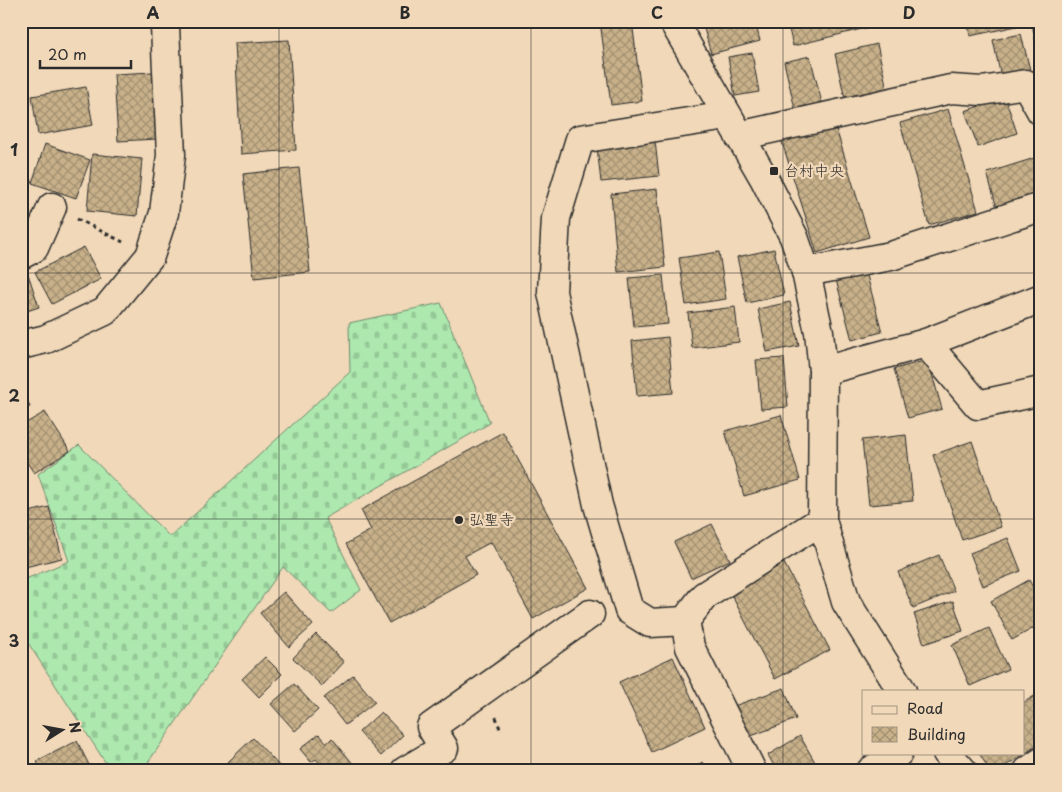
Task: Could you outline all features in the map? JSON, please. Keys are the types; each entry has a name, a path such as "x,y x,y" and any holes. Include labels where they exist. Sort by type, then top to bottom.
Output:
{"street":[{"path":"21,345 46,339 105,312 150,256 164,213 171,155 165,27 167,21"},
{"path":"673,21 794,236 806,272 819,332 823,371 822,520 846,602 901,690"},
{"path":"685,622 650,623 629,610 598,505 552,292 556,218 580,139 733,126 951,90 982,91 1026,84 1041,111"},
{"path":"21,255 34,248 52,206"},
{"path":"806,272 891,256 1041,207"},
{"path":"823,371 926,343 1039,299"},
{"path":"926,343 978,405 1041,391"},
{"path":"752,771 690,647 685,622 704,596 822,520"},
{"path":"405,771 444,748 431,727 590,614"},
{"path":"871,771 896,754"},
{"path":"948,754 963,771"},
{"path":"1028,771 1041,762"}],"path":[{"path":"52,206 150,256"}],"green space":[{"path":"441,303 490,423 325,518 361,590 331,613 283,567 142,771 111,771 21,632 21,581 69,561 38,474 79,445 170,537 350,372 349,323"}],"building":[{"path":"600,21 632,21 642,101 611,105"},
{"path":"702,21 755,21 760,41 711,54"},
{"path":"787,21 894,21 793,46"},
{"path":"967,21 1016,21 1017,26 970,36"},
{"path":"1041,22 1041,48 1037,49 1032,24"},
{"path":"1021,34 1030,70 1001,77 993,40"},
{"path":"289,40 296,150 241,154 235,43"},
{"path":"877,44 887,89 845,99 835,54"},
{"path":"752,53 759,92 735,96 728,57"},
{"path":"810,56 822,103 795,109 784,62"},
{"path":"153,72 157,139 118,141 114,74"},
{"path":"86,87 93,125 38,135 32,96"},
{"path":"1005,97 1017,133 978,147 965,111"},
{"path":"948,109 978,211 929,225 900,123"},
{"path":"834,122 869,237 817,253 781,139"},
{"path":"655,141 659,176 601,182 597,147"},
{"path":"45,144 90,160 76,198 32,183"},
{"path":"92,154 142,159 137,216 87,211"},
{"path":"1041,156 1041,194 997,208 987,173"},
{"path":"299,168 310,272 254,278 243,174"},
{"path":"657,189 665,267 618,272 611,194"},
{"path":"84,247 101,279 52,304 35,272"},
{"path":"774,249 784,295 747,303 737,257"},
{"path":"719,252 726,299 686,305 679,258"},
{"path":"865,268 882,332 852,340 835,276"},
{"path":"27,271 39,307 21,313 21,273"},
{"path":"663,275 668,324 634,327 629,278"},
{"path":"790,302 799,346 767,352 758,309"},
{"path":"735,307 739,342 692,348 688,313"},
{"path":"668,337 673,393 637,396 632,341"},
{"path":"784,358 788,407 761,409 756,360"},
{"path":"928,360 942,409 908,418 894,369"},
{"path":"21,385 30,407 21,410"},
{"path":"45,412 70,451 34,473 21,453 21,426"},
{"path":"781,415 800,480 744,496 725,431"},
{"name":"弘聖寺","path":"503,432 588,588 533,619 491,542 465,556 476,575 389,623 346,544 371,530 361,510"},
{"path":"906,435 913,501 869,505 862,440"},
{"path":"972,441 1001,527 962,540 933,455"},
{"path":"49,507 62,558 21,568 21,514"},
{"path":"712,524 730,560 691,578 674,542"},
{"path":"1008,538 1021,571 983,586 970,553"},
{"path":"939,555 954,591 913,608 898,572"},
{"path":"784,563 830,650 775,679 730,592"},
{"path":"1029,580 1041,602 1041,624 1012,640 991,601"},
{"path":"284,592 313,625 289,647 260,613"},
{"path":"953,601 963,631 924,644 914,614"},
{"path":"989,628 1008,669 970,686 952,645"},
{"path":"316,634 344,662 322,686 293,658"},
{"path":"265,657 282,674 259,697 242,679"},
{"path":"673,657 705,727 652,752 619,682"},
{"path":"353,675 375,702 345,725 324,698"},
{"path":"294,684 318,710 295,731 271,704"},
{"path":"784,688 796,719 746,738 734,706"},
{"path":"1041,692 1041,743 998,771 990,771 980,754 1024,754 1024,702"},
{"path":"381,712 403,735 381,756 359,732"},
{"path":"319,734 327,743 332,738 354,765 347,771 326,771 316,759 311,762 300,749"},
{"path":"800,736 820,771 777,771 768,755"},
{"path":"253,738 284,771 237,771 228,762"},
{"path":"77,741 92,771 41,771 37,761"},
{"path":"702,762 710,771 691,771"}],"place":[{"name":"台村中央","path":"774,171"},
{"name":"弘聖寺","path":"459,520"}]}
